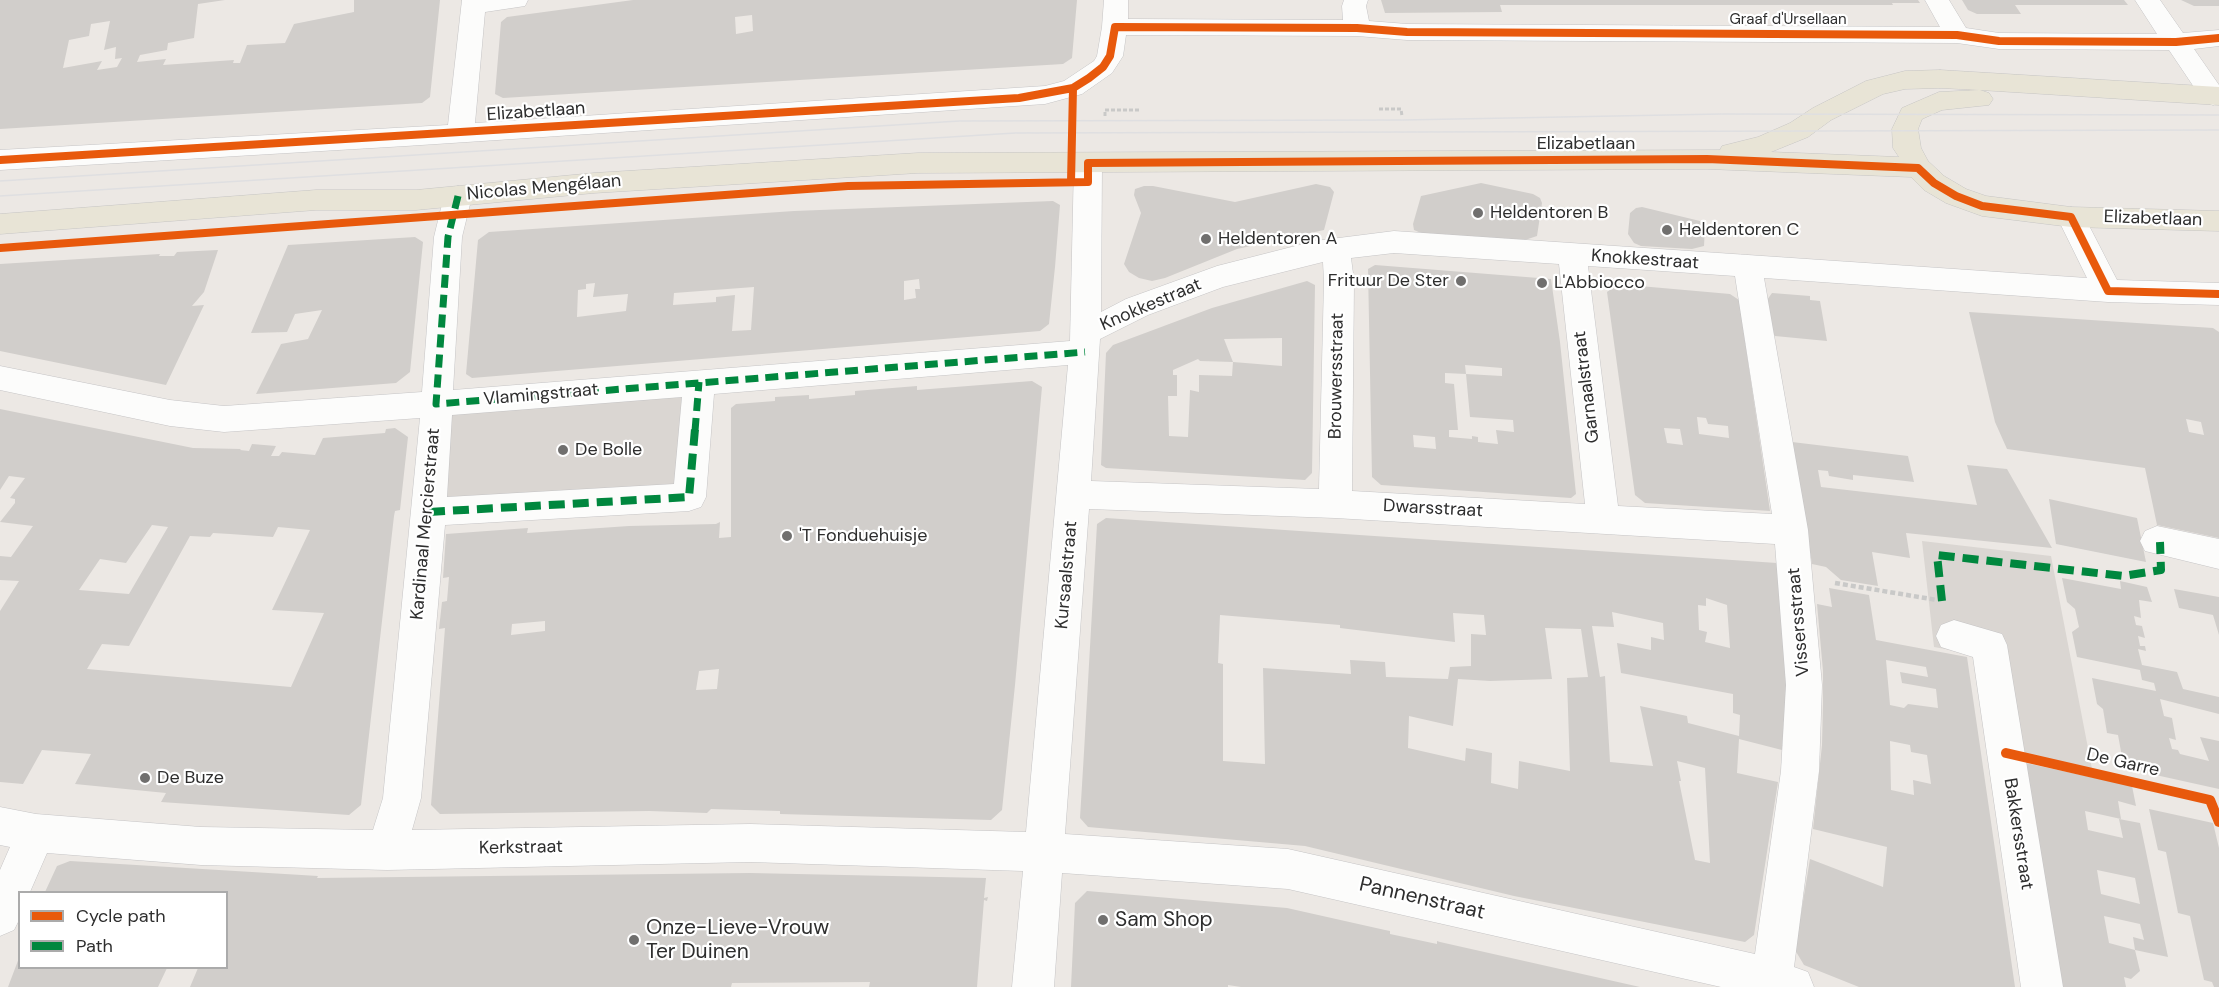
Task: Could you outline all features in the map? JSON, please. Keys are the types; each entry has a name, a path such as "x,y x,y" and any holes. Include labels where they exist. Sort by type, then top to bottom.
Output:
{"main road":[{"name":"Elizabetlaan","path":"1707,159 1766,144 1799,130 1822,114 1875,87 1905,80 1940,79 2216,96"},
{"name":"Elizabetlaan","path":"2064,87 1993,98 1939,101 1911,114 1905,129 1907,148 1918,168 1934,183 1956,196 1982,206 2071,217 2219,221"},
{"name":"Elizabetlaan","path":"1088,163 1707,159 1918,168"},
{"name":"Nicolas Mengélaan","path":"0,224 316,201 416,200 594,183 850,166 918,163 1088,163"}],"street":[{"path":"461,133 474,3 516,0"},
{"path":"1115,27 1116,0"},
{"path":"1356,0 1354,6 1357,28"},
{"path":"1937,0 1957,35"},
{"path":"2147,0 2216,96"},
{"name":"Graaf d'Ursellaan","path":"1115,27 1357,28 1407,32 1957,35 1999,41 2176,42 2219,38"},
{"name":"Elizabetlaan","path":"0,160 1019,98 1073,88 1103,67 1110,56 1115,27"},
{"name":"Kursaalstraat","path":"1033,987 1085,343 1088,163"},
{"name":"Kardinaal Mercierstraat","path":"387,850 402,798 429,512 448,237 458,196"},
{"path":"2071,217 2108,291"},
{"name":"Knokkestraat","path":"1085,343 1137,307 1217,277 1336,248 1394,242 1425,242 1748,268 2108,291 2219,294"},
{"name":"Brouwersstraat","path":"1335,504 1339,281 1336,248"},
{"name":"Garnaalstraat","path":"1572,255 1603,519"},
{"name":"Vissersstraat","path":"1748,268 1791,530 1804,685 1800,771 1783,982"},
{"name":"Vlamingstraat","path":"0,378 170,413 224,419 436,404 699,381 1085,343"},
{"path":"429,512 689,497 699,381"},
{"name":"Dwarsstraat","path":"1074,494 1335,504 1791,530"},
{"path":"2157,541 2219,554"},
{"name":"Bakkersstraat","path":"1954,636 1989,645 2042,987"},
{"path":"0,916 18,829"},
{"name":"Kerkstraat","path":"18,829 201,846 387,850 750,843 1043,852"},
{"name":"Pannenstraat","path":"1043,852 1288,869 1783,982"}],"path":[{"path":"1379,110 1401,109 1402,116"},
{"path":"1105,116 1105,110 1141,110"},
{"path":"1796,577 1947,601 1954,636"}],"shaded area":[{"name":"De Bolle","path":"699,382 689,497 429,512 436,404"},
{"path":"1922,541 2051,556 2093,774 2006,753 1991,657 1934,647"}],"building":[{"path":"0,0 225,0 198,4 194,38 168,43 167,50 140,55 137,62 166,59 163,65 234,60 233,63 240,63 247,45 285,43 294,24 354,12 354,0 440,0 430,97 422,103 0,129","holes":["110,21 104,50 116,47 115,59 122,58 117,67 97,70 102,61 63,68 69,40 89,36 91,24"]},
{"path":"633,0 1077,0 1072,58 1063,64 503,98 495,94 501,22 507,17","holes":["752,15 753,31 736,34 735,17"]},
{"path":"1381,0 1918,0 1920,3 1892,3 1893,5 1500,5 1502,12 1385,13"},
{"path":"1962,0 2124,0 2128,5 2015,5 2021,14 1977,14 1968,10"},
{"path":"2181,0 2219,0 2219,6 2194,6"},
{"name":"Heldentoren B","path":"1481,183 1533,194 1540,198 1542,203 1537,236 1525,240 1421,233 1414,230 1413,224 1421,196"},
{"name":"Heldentoren A","path":"1316,184 1330,187 1334,192 1324,230 1237,249 1152,281 1139,278 1129,272 1124,264 1141,213 1134,195 1135,189 1153,186 1235,202"},
{"path":"1053,201 1060,205 1049,324 1040,331 472,378 466,374 478,240 489,232 794,211","holes":["919,279 920,289 915,289 916,298 904,300 904,281","595,283 593,297 628,294 626,311 577,317 578,290 586,289 586,284","754,287 751,330 732,331 735,295 716,297 716,302 673,305 674,293"]},
{"name":"Heldentoren C","path":"1642,207 1700,221 1705,227 1704,246 1692,249 1641,246 1634,243 1628,234 1630,213"},
{"path":"415,237 423,242 410,372 396,383 256,394 281,344 308,339 322,310 295,314 287,332 251,333 288,245"},
{"path":"218,250 204,292 192,306 204,305 166,385 0,351 0,264 160,254 159,256 174,256 177,252"},
{"path":"1375,265 1551,279 1576,494 1571,498 1381,485 1372,477 1368,269","holes":["1465,365 1502,368 1502,376 1466,374","1445,373 1466,374 1470,417 1513,420 1514,432 1496,430 1498,444 1478,442 1478,437 1472,436 1472,439 1449,437 1449,430 1458,430 1454,384 1445,383","1413,435 1435,437 1436,449 1414,447"]},
{"path":"1307,281 1315,285 1312,473 1305,480 1106,468 1101,465 1106,353 1113,345 1212,308","holes":["1282,338 1282,366 1233,362 1224,339","1198,359 1200,361 1233,362 1232,376 1199,375 1199,392 1190,390 1188,437 1169,436 1168,396 1177,396 1177,375 1173,375 1173,370"]},
{"path":"1617,284 1730,294 1739,300 1770,511 1645,503 1635,495 1607,292","holes":["1697,417 1706,418 1708,424 1728,426 1729,438 1699,434","1664,428 1680,429 1683,445 1667,443"]},
{"path":"1772,293 1810,296 1810,300 1820,301 1827,341 1775,336 1772,332 1767,300"},
{"path":"1969,312 2213,328 2219,332 2219,538 2157,525 2145,468 2007,449 1995,422","holes":["2186,419 2201,422 2204,435 2189,432"]},
{"path":"1032,381 1042,387 1002,810 991,820 780,814 780,811 711,809 707,813 649,811 440,814 431,805 445,628 439,629 442,602 447,601 449,577 443,578 446,534 528,528 527,533 720,522 719,538 731,537 731,408 736,404 775,401 775,397 809,395 809,399 855,395 855,391 917,386 917,390","holes":["545,621 545,631 511,635 512,624","719,669 717,689 696,690 699,671"]},
{"path":"0,409 193,448 249,451 252,444 276,446 271,456 279,456 282,452 315,455 323,438 385,433 386,429 395,428 408,437 400,510 395,511 394,516 361,805 349,815 161,802 166,793 75,784 91,754 42,750 23,784 0,782 0,611 19,581 0,580 0,556 11,557 33,526 0,522 15,503 15,499 10,498 25,478 9,476 0,490","holes":["152,525 168,527 129,594 79,590 100,559 126,563","278,527 310,530 272,610 324,613 291,687 87,669 102,644 129,646 190,536 210,537 213,533 273,537"]},
{"path":"1792,442 1908,456 1914,482 1853,475 1853,480 1829,476 1828,471 1818,470 1821,487 1977,505 1967,465 2007,469 2052,548 1906,533 1910,558 1872,552 1878,586 1841,580 1826,567 1812,564"},
{"path":"2049,499 2137,518 2146,562 2056,544"},
{"path":"1106,518 1777,563 1787,678 1782,750 1739,739 1737,773 1778,782 1754,935 1745,942 1514,896 1305,846 1088,827 1080,818 1097,524","holes":["1706,598 1727,605 1730,648 1705,642 1707,632 1699,630 1698,605 1706,606","1612,612 1663,623 1664,640 1651,637 1651,650 1617,643 1621,673 1733,694 1733,713 1740,715 1739,736 1688,723 1687,716 1640,706 1653,766 1610,762 1605,676 1600,677 1592,626 1614,627","1453,613 1484,615 1486,635 1471,634 1471,666 1450,667 1448,679 1386,677 1385,662 1350,660 1351,674 1263,668 1265,764 1223,761 1223,664 1218,663 1220,615 1340,625 1340,628 1455,642","1545,628 1581,629 1588,677 1567,678 1570,771 1519,761 1518,789 1491,783 1492,753 1466,748 1465,761 1408,748 1409,716 1453,726 1458,679 1490,681 1552,679","1677,761 1705,768 1710,863 1695,860 1679,781 1681,781"]},
{"path":"2062,578 2121,589 2120,581 2147,587 2152,602 2139,600 2141,618 2134,616 2136,625 2142,626 2145,638 2138,636 2140,646 2145,646 2146,651 2138,649 2142,665 2177,672 2183,689 2219,697 2219,714 2160,699 2164,716 2172,718 2176,740 2169,738 2172,749 2178,750 2180,754 2209,761 2200,737 2219,741 2219,789 2124,768 2118,735 2107,733 2103,709 2097,704 2092,678 2156,691 2154,683 2142,680 2140,670 2077,657 2072,632 2079,627 2075,609 2067,602"},
{"path":"1829,588 1869,595 1876,640 1967,657 2015,987 1859,987 1804,965 1795,950 1810,859 1883,887 1887,847 1813,829 1822,745 1823,704 1823,671 1817,604 1832,607","holes":["1886,660 1926,667 1928,677 1900,672 1902,683 1936,689 1938,708 1908,704 1904,708 1890,705","1890,741 1910,745 1911,752 1927,755 1931,784 1913,780 1914,795 1891,790"]},
{"path":"2174,589 2219,597 2219,635 2213,615 2179,608"},
{"path":"2021,762 2132,786 2136,806 2118,801 2121,819 2085,811 2088,830 2123,838 2119,819 2140,823 2168,957 2135,950 2140,971 2131,979 2124,977 2126,987 2057,987","holes":["2097,870 2135,878 2140,904 2101,894","2104,916 2140,924 2144,940 2133,937 2135,950 2109,943"]},
{"path":"2149,809 2213,823 2219,848 2219,987 2214,987 2212,982 2204,980 2190,916 2178,913 2166,852 2158,850"},
{"name":"Onze-Lieve-Vrouw Ter Duinen","path":"70,861 318,876 317,878 750,873 986,878 984,898 988,897 987,901 984,900 977,987 869,987 870,982 732,983 731,987 190,987 198,969 228,969 228,891 45,891 57,866"},
{"path":"1087,891 1287,908 1390,931 1390,934 1437,944 1437,941 1640,987 1241,987 1228,985 1228,987 1071,987 1075,903"},
{"path":"18,961 18,969 167,969 158,987 8,987"}],"tram line":[{"path":"0,181 959,121 1403,120 1721,114 2219,115"},
{"path":"0,196 1015,133 2219,130"}],"marked path":[{"path":"458,196 448,237 436,404 1085,352"},
{"path":"429,512 689,497 699,382"},
{"path":"1942,601 1937,555 2123,576 2161,570 2160,542"}],"cycle path":[{"path":"0,160 1019,98 1073,88 1089,78 1103,67 1110,56 1115,27 1357,28 1407,32 1957,35 1999,41 2176,42 2219,38"},
{"path":"1071,182 1073,88"},
{"path":"0,248 848,186 1088,182 1088,163 1707,159 1918,168 1934,183 1956,196 1982,206 2071,217 2108,291 2219,294"},
{"name":"De Garre","path":"2006,753 2210,800 2219,822"}],"place":[{"name":"Heldentoren B","path":"1478,213"},
{"name":"Heldentoren C","path":"1667,230"},
{"name":"Heldentoren A","path":"1206,239"},
{"name":"Frituur De Ster","path":"1461,281"},
{"name":"L'Abbiocco","path":"1542,283"},
{"name":"De Bolle","path":"563,450"},
{"name":"'T Fonduehuisje","path":"787,536"},
{"name":"De Buze","path":"145,778"},
{"name":"Sam Shop","path":"1103,920"},
{"name":"Onze-Lieve-Vrouw Ter Duinen","path":"634,940"}]}
